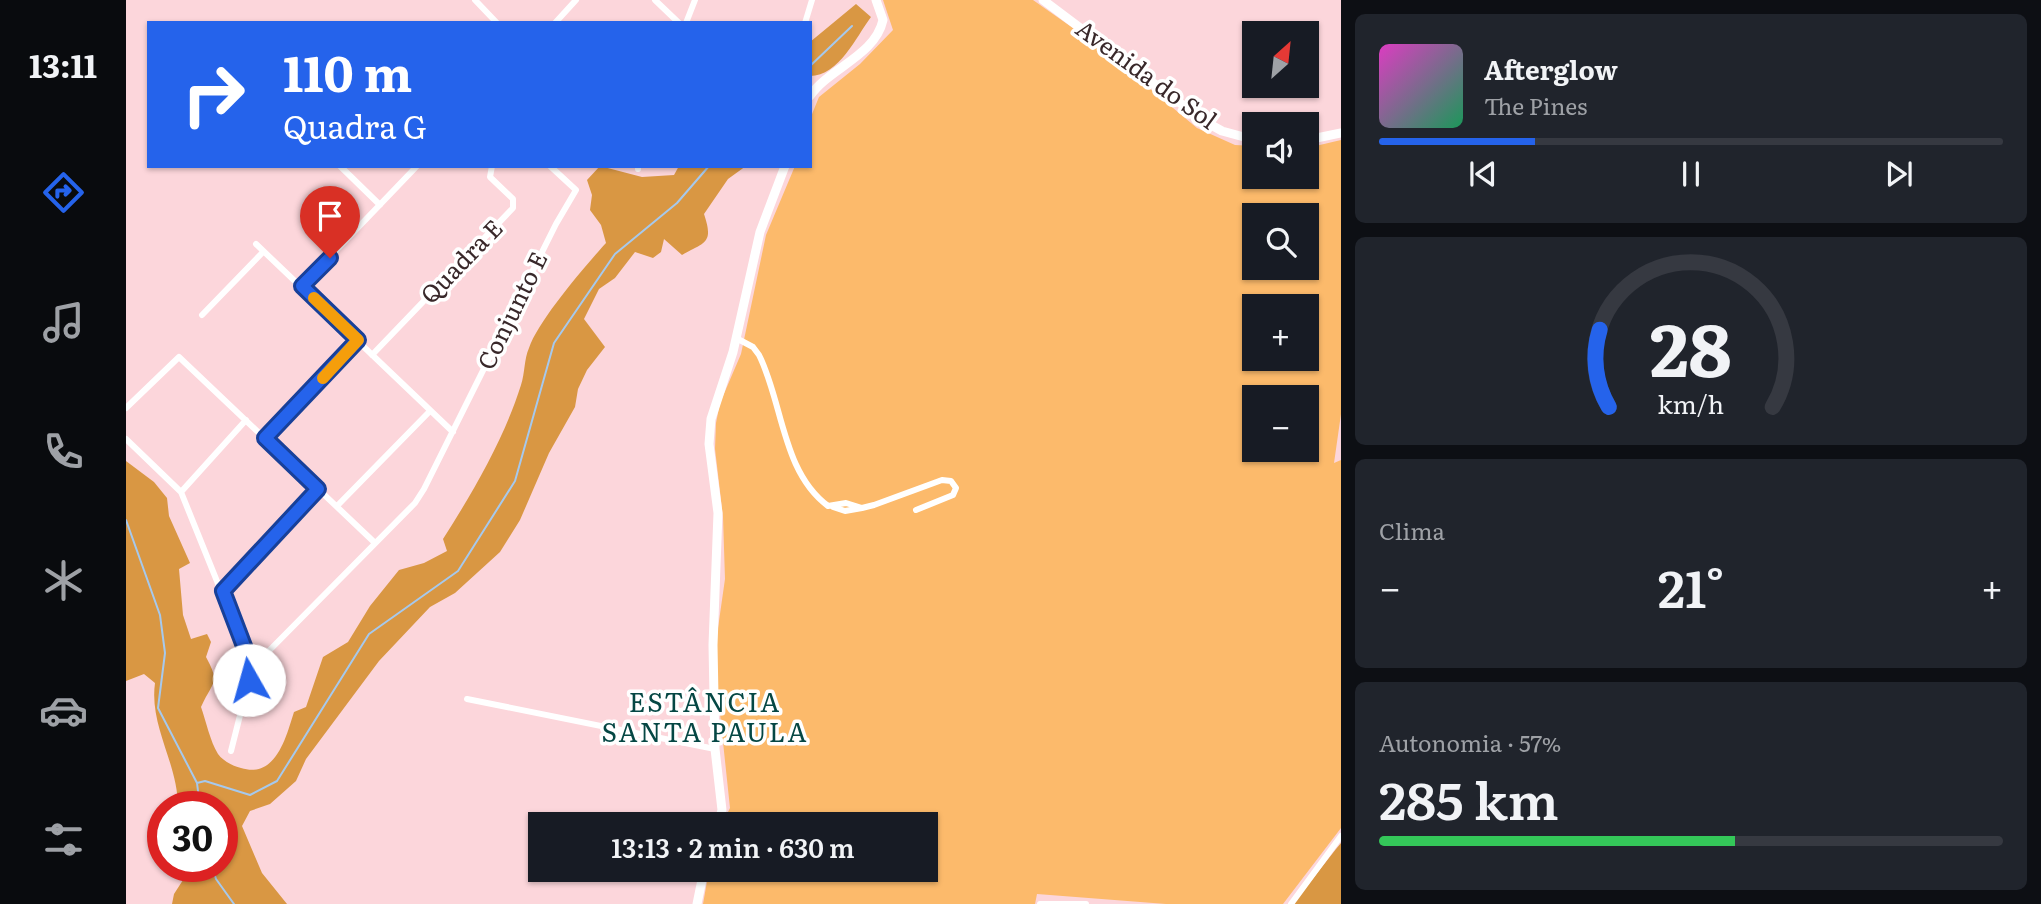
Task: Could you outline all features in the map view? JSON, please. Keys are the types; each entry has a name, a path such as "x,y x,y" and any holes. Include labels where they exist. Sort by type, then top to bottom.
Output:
{"street":[{"path":"475,0 495,21"},
{"path":"557,21 576,0"},
{"path":"655,0 677,21"},
{"path":"687,21 695,0"},
{"path":"806,21 812,0"},
{"path":"812,94 877,35 883,20 876,0"},
{"name":"Avenida do Sol","path":"1043,0 1203,121 1222,131 1242,136"},
{"path":"1319,138 1341,133"},
{"path":"342,168 380,205"},
{"path":"302,286 415,168"},
{"name":"Quadra E","path":"372,355 513,208 513,199 490,177 492,168"},
{"name":"Conjunto E","path":"252,667 415,503 556,224 576,190 552,168"},
{"path":"721,812 722,789 715,749 713,645 718,513 709,444 715,399 736,338 760,232 784,168"},
{"path":"256,244 453,432"},
{"path":"202,315 263,251"},
{"path":"736,338 754,347 759,355 792,455 814,494 833,507 846,503 862,508 942,480 951,481 956,488 953,495 916,510"},
{"path":"265,438 358,340"},
{"path":"126,408 179,356 374,542"},
{"path":"337,506 430,411"},
{"path":"181,492 246,420"},
{"path":"126,439 181,492 252,667 232,751"},
{"path":"223,591 318,489"},
{"path":"467,699 715,749"},
{"path":"1291,904 1341,836"},
{"path":"698,904 702,882"},
{"path":"1040,904 1086,904"}],"shaded area":[{"path":"883,0 1033,0 1100,47 1197,128 1235,145 1242,145 1242,189 1319,189 1319,145 1341,140 1341,414 1334,463 1341,460 1341,828 1283,904 1166,904 1037,894 1035,904 703,904 707,882 938,882 938,812 728,812 730,808 715,649 725,579 723,517 715,449 716,423 720,403 741,354 766,235 794,168 812,168 812,114 819,97 860,64 893,30"},
{"path":"856,4 871,17 838,63 830,70 812,76 812,40"},
{"path":"598,168 642,177 674,175 678,168 743,168 728,179 704,214 708,231 702,244 682,255 664,239 661,252 653,258 635,252 615,278 599,289 584,319 605,347 587,370 578,389 575,407 549,453 520,520 500,552 455,593 430,607 379,661 306,759 296,781 270,804 250,811 242,826 262,873 287,904 172,904 174,894 182,882 238,882 238,791 177,791 156,714 155,683 144,674 126,681 126,461 154,482 167,498 169,516 190,563 179,569 183,615 191,639 207,634 211,642 206,657 214,678 201,707 215,749 223,759 235,766 253,770 263,767 278,754 294,712 306,707 323,657 348,642 370,606 399,570 424,563 447,551 443,539 497,445 521,385 527,352 534,337 563,294 606,243 601,225 590,210 592,195 587,180"},
{"path":"1341,843 1341,904 1293,904 1336,849"}],"waterway":[{"path":"812,64 852,26"},
{"path":"197,783 205,781 250,795 277,781 369,634 458,571 515,481 554,343 615,254 677,203 707,168"},
{"path":"126,520 160,615 165,653 158,708 197,783 198,791"},
{"path":"218,882 234,904"}],"slow traffic":[{"path":"314,298 358,340 323,378"}],"district":[{"name":"ESTÂNCIA SANTA PAULA","path":"705,718"}],"route":[{"path":"249,680 252,667 223,591 318,489 265,438 358,340 302,286 330,258"}]}
